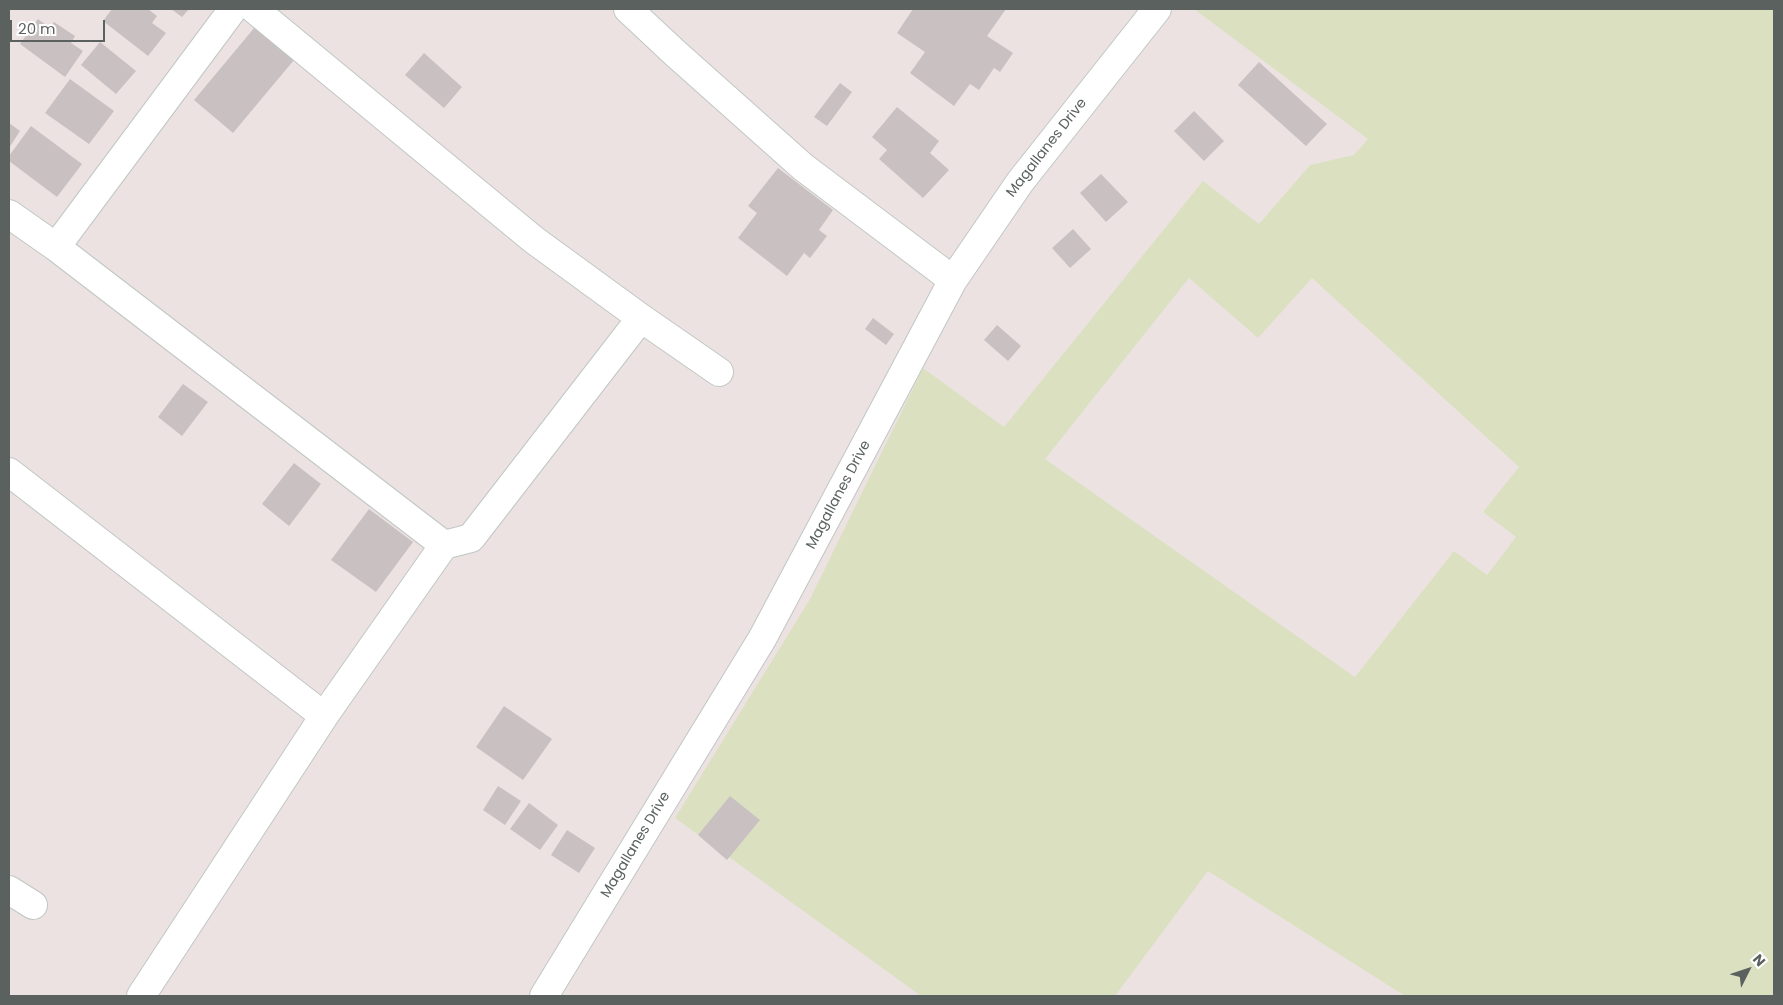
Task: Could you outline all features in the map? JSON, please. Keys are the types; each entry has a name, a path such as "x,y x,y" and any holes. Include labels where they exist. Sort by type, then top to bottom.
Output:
{"street":[{"path":"56,247 233,9"},
{"path":"254,9 534,240 719,372"},
{"path":"628,9 803,167 953,280"},
{"name":"Magallanes Drive","path":"544,996 762,639 953,280 1020,182 1157,9"},
{"path":"9,214 56,247 444,545"},
{"path":"141,996 324,716 444,545 472,538 641,318"},
{"path":"9,472 324,716"},
{"path":"9,890 33,905"}],"green space":[{"path":"1194,9 1774,9 1774,996 1405,996 1208,871 1115,996 921,996 675,818 810,599 923,368 1004,427 1203,181 1259,224 1310,165 1354,155 1368,139","holes":["1189,278 1258,338 1312,278 1519,467 1483,512 1516,537 1487,575 1454,551 1355,677 1045,459"]}],"building":[{"path":"112,9 148,9 157,16 152,23 166,33 148,56 103,21"},
{"path":"171,9 189,9 182,17"},
{"path":"913,9 1006,9 987,36 1013,53 1000,72 994,68 979,90 970,84 954,106 910,73 925,52 897,33"},
{"path":"38,19 50,28 54,22 75,36 71,43 83,51 65,77 20,44"},
{"path":"255,27 294,60 233,133 194,100"},
{"path":"100,42 136,71 116,94 81,65"},
{"path":"424,53 462,87 444,108 405,75"},
{"path":"1259,62 1327,124 1306,146 1238,85"},
{"path":"70,79 114,111 89,144 45,113"},
{"path":"840,83 852,92 827,126 814,117"},
{"path":"897,107 939,141 930,153 949,170 923,198 879,159 887,150 872,137"},
{"path":"1194,111 1224,141 1204,161 1174,131"},
{"path":"9,123 20,131 9,148"},
{"path":"31,126 82,164 57,197 9,161 9,156"},
{"path":"778,168 833,210 819,230 827,236 810,258 804,253 787,276 738,238 757,213 748,206"},
{"path":"1101,174 1128,202 1106,222 1080,193"},
{"path":"1073,229 1091,249 1070,268 1052,248"},
{"path":"873,318 894,334 886,345 865,329"},
{"path":"997,325 1021,346 1008,361 984,340"},
{"path":"183,384 208,402 182,436 158,417"},
{"path":"294,463 321,484 289,526 262,504"},
{"path":"369,509 413,542 376,592 331,560"},
{"path":"504,706 552,739 523,780 476,747"},
{"path":"498,786 521,801 505,825 483,810"},
{"path":"730,796 760,820 727,860 698,835"},
{"path":"529,803 558,825 540,850 510,829"},
{"path":"567,830 595,848 579,873 551,855"}]}
